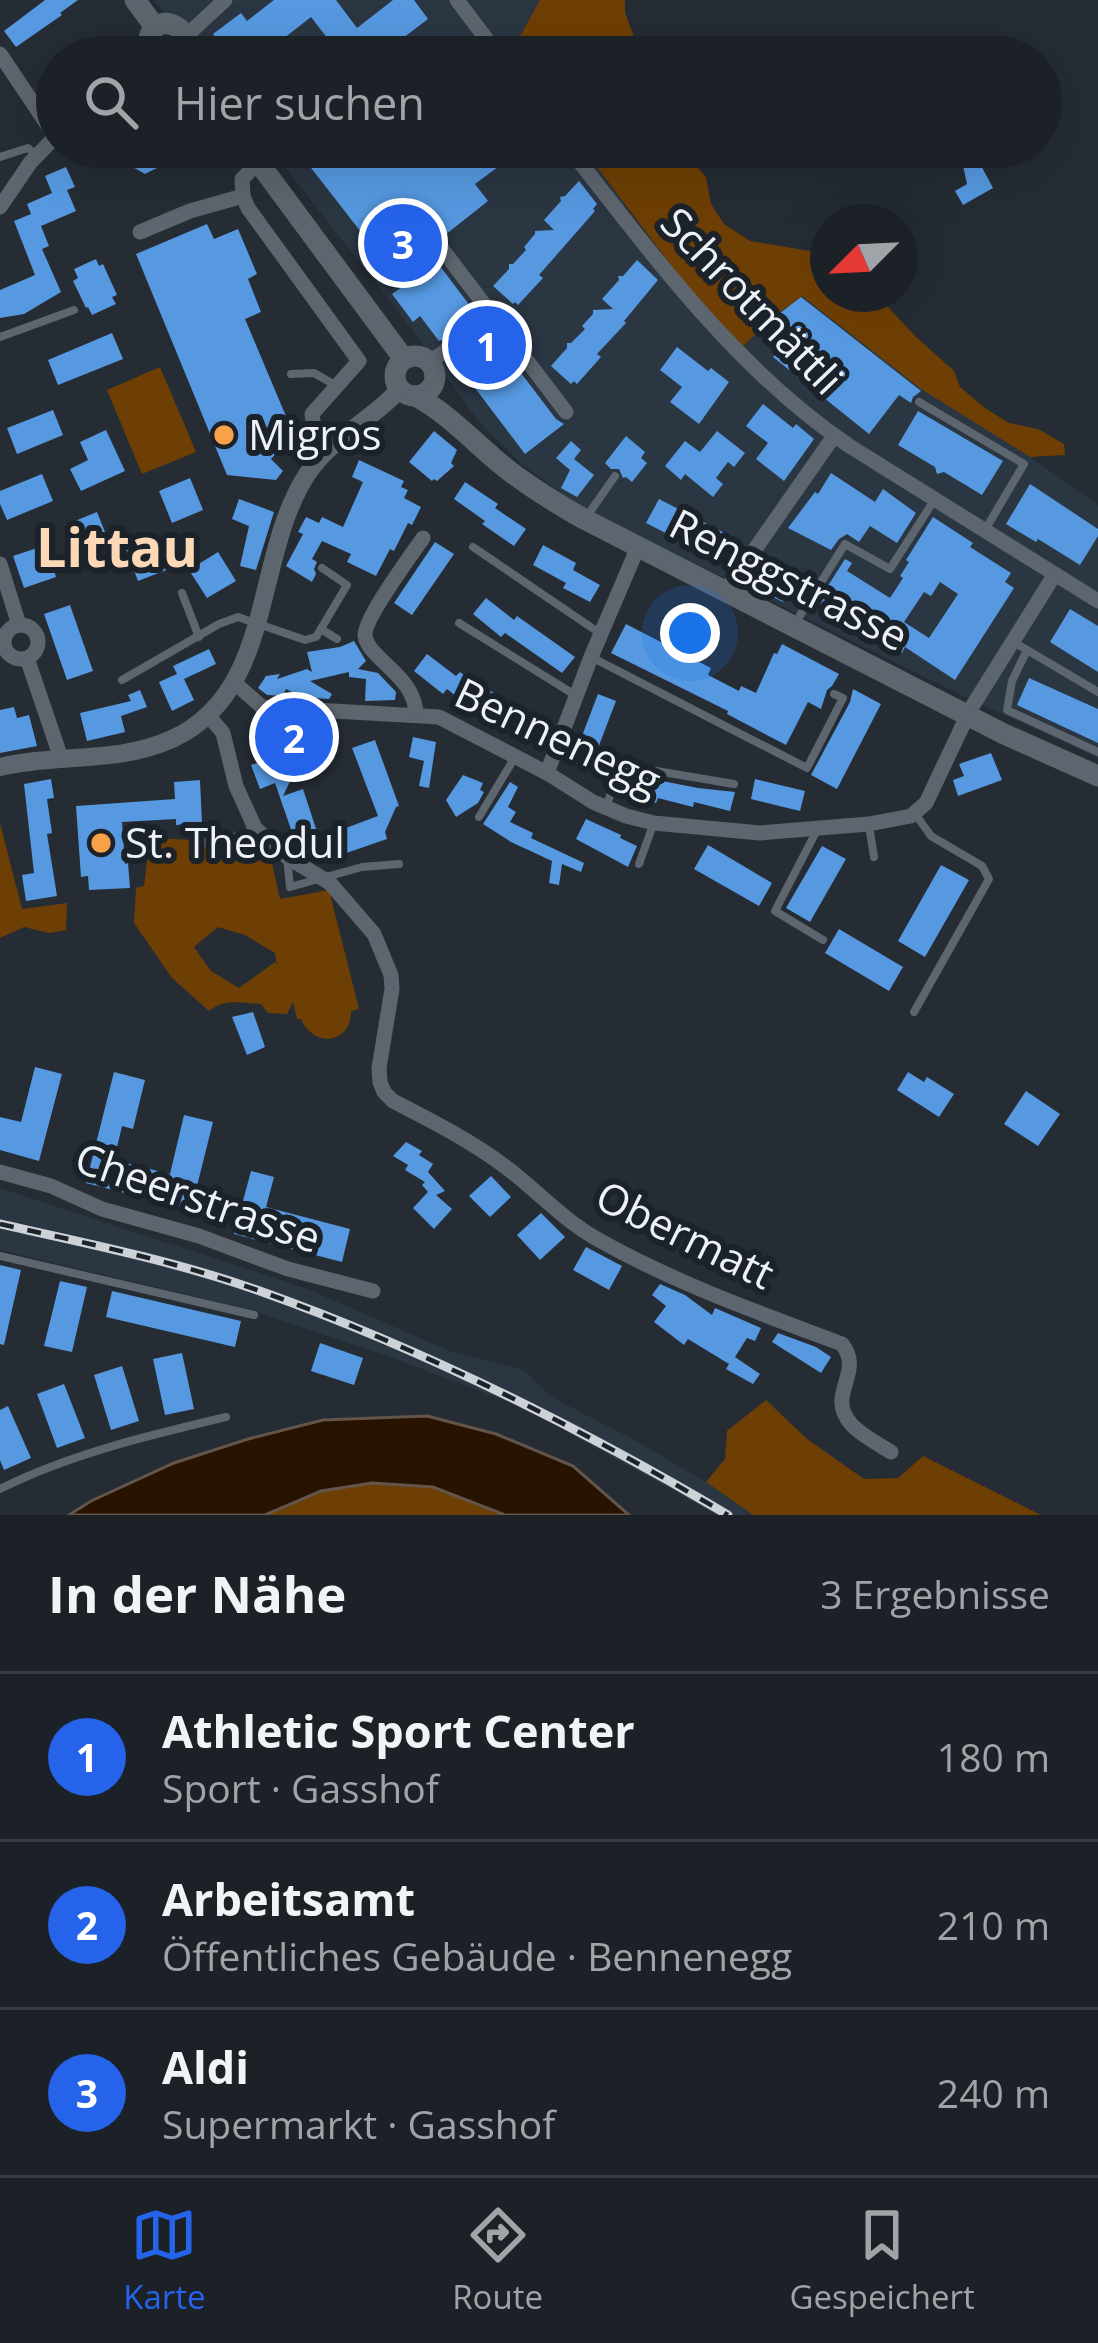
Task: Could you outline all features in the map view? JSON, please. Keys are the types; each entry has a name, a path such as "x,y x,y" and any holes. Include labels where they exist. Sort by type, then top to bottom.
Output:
{"main road":[{"path":"136,0 158,36"},
{"path":"263,168 404,359"},
{"path":"414,356 437,363 430,389 408,392 396,383 396,370 404,359 414,356"},
{"name":"Renggstrasse","path":"437,363 461,427"},
{"name":"Renggstrasse","path":"408,392 461,427 522,480 584,520 967,715 1098,776"}],"street":[{"path":"457,0 484,36"},
{"path":"175,36 222,3"},
{"path":"0,54 36,110"},
{"path":"0,207 36,155"},
{"path":"247,168 243,196 248,208 359,361 314,410 311,419 316,432 330,448"},
{"name":"Schrotmättli","path":"585,168 667,273 774,387 834,436 1098,602"},
{"path":"140,232 243,196"},
{"path":"439,245 489,318 566,412"},
{"path":"0,767 146,748 184,733 208,715 235,683 285,515 308,473 330,448 408,392"},
{"name":"Schrotmättli","path":"725,592 834,436"},
{"name":"Bennenegg","path":"416,715 410,692 365,636 384,596 423,538"},
{"path":"547,773 638,547"},
{"path":"0,564 6,640 18,659 27,658 38,646 30,627 6,640"},
{"path":"915,814 926,803 997,663 1054,574"},
{"path":"27,658 61,758"},
{"name":"Bennenegg","path":"235,683 262,707 439,717 605,808 654,823 760,833 868,824 915,814"},
{"path":"208,715 223,733 236,786 255,828 286,857 322,878"},
{"name":"Obermatt","path":"322,878 368,925 391,975 379,1067 384,1092 467,1141 595,1238 708,1293 842,1344 850,1356 849,1375 840,1396 842,1410 853,1426 891,1452"},
{"name":"Cheerstrasse","path":"0,1172 288,1269 373,1291"}],"lane":[{"path":"0,157 28,148 36,155"},
{"path":"0,338 74,310"},
{"path":"291,374 314,373 336,386"},
{"path":"919,402 1024,464 985,531"},
{"path":"584,520 615,476"},
{"path":"793,626 845,544 890,569 935,500"},
{"path":"473,547 602,635"},
{"path":"122,680 238,617 305,640 316,638 346,585 322,568"},
{"path":"182,593 199,637"},
{"path":"459,623 577,695"},
{"path":"320,629 337,639"},
{"path":"1011,640 1098,692"},
{"path":"1028,650 1015,674 1007,710 1098,752"},
{"path":"591,657 807,768 843,698 834,694"},
{"path":"997,663 1015,674"},
{"path":"479,818 515,757"},
{"path":"605,808 621,765 734,784"},
{"path":"914,1012 989,879 982,866 932,836 915,814"},
{"path":"639,864 654,823"},
{"path":"868,824 874,857"},
{"path":"198,845 237,839 255,828"},
{"path":"817,830 775,911 823,940"},
{"path":"286,857 290,887 362,867 399,864"},
{"path":"0,1256 254,1316"},
{"path":"0,1489 35,1471 226,1417"}],"shaded area":[{"path":"154,0 540,0 520,36 182,36"},
{"path":"540,0 625,0 634,36 520,36"},
{"path":"285,168 598,168 645,235 742,347 802,295 810,301 810,312 824,312 921,389 1098,505 1098,758 580,507 523,465 479,422"},
{"path":"598,168 698,168 724,224 750,241 810,251 810,302 802,296 741,348 703,308"},
{"path":"822,312 893,312 985,408 1009,423 1038,429 1064,444 1065,455 1030,457 921,389"},
{"path":"160,367 196,452 142,474 107,390"},
{"path":"0,823 22,909 67,903 66,930 49,933 24,927 0,938"},
{"path":"150,838 258,843 269,850 280,899 329,890 359,1009 351,1011 345,1031 330,1039 314,1035 297,1019 293,1002 287,1014 268,1013 261,1004 240,1002 209,1011 172,978 134,923 136,888 144,886","holes":["218,927 245,935 275,953 277,965 275,962 239,988 211,971 194,947"]},
{"path":"0,1188 305,1288 450,1351 522,1369 553,1398 633,1439 753,1515 717,1515 524,1408 396,1359 244,1308 0,1250"},
{"path":"766,1400 807,1439 864,1479 898,1478 923,1456 1041,1515 753,1515 706,1482 725,1459 727,1431"},
{"path":"427,1416 496,1434 573,1466 629,1515 505,1515 433,1487 372,1483 321,1491 265,1515 69,1515 174,1463 248,1439 323,1420"},
{"path":"372,1483 433,1487 505,1515 265,1515 321,1491"}],"building":[{"path":"45,0 78,0 16,47 4,31"},
{"path":"274,0 336,0 357,28 393,0 414,0 428,19 406,36 326,36 311,17 287,36 213,34 241,13 247,21"},
{"path":"66,168 75,187 67,190 76,211 41,226 49,246 42,249 61,292 24,314 0,318 0,290 35,275 14,221 31,214 27,204 52,193 45,176"},
{"path":"311,168 497,168 475,184 488,201 445,235 431,236 427,249 477,315 478,326 489,331 564,424 525,454 453,359 454,343 439,341 420,316 413,322 392,294 403,286"},
{"path":"964,168 982,168 993,188 963,205 955,191 967,184"},
{"path":"579,181 597,204 595,211 539,275 543,278 518,305 513,304 493,286 526,250 535,231 554,230 544,220"},
{"path":"207,224 214,239 238,229 257,274 248,279 261,312 245,319 288,421 290,438 271,459 283,471 276,480 227,475 136,254"},
{"path":"96,259 117,295 112,297 116,304 92,315 73,281 78,278 74,269"},
{"path":"637,260 658,280 597,354 601,357 577,384 571,384 551,366 567,343 585,329 582,326 593,310 613,309 602,299"},
{"path":"801,297 810,304 810,312 820,312 921,391 911,403 899,395 869,434 773,357 792,336 771,320"},
{"path":"112,333 123,359 58,385 48,360"},
{"path":"677,347 729,382 699,424 670,402 682,387 660,370"},
{"path":"763,404 814,439 784,481 756,459 768,443 746,426"},
{"path":"53,410 63,435 17,454 7,428"},
{"path":"918,411 1003,461 982,495 944,472 937,474 935,467 898,445"},
{"path":"106,430 125,471 81,491 70,469 88,460 80,442"},
{"path":"434,431 457,450 454,466 437,481 409,462"},
{"path":"717,431 745,453 734,467 728,462 716,478 723,484 713,497 685,474 681,480 665,466 685,441 700,452"},
{"path":"626,436 645,452 641,458 647,463 632,482 605,463"},
{"path":"571,441 581,450 574,459 594,475 577,497 561,488 570,470 556,458"},
{"path":"359,460 404,481 401,487 408,490 404,498 421,507 376,576 347,562 351,554 322,541 312,559 317,562 312,582 286,566 303,534 298,532 306,517 319,523 322,517 343,527 363,482 352,477"},
{"path":"831,473 875,502 883,489 916,513 897,543 870,526 859,542 847,534 831,550 788,528"},
{"path":"42,474 53,501 7,520 0,491"},
{"path":"190,478 203,510 172,523 159,491"},
{"path":"465,482 526,529 514,546 454,499"},
{"path":"1030,484 1098,529 1080,565 1006,524"},
{"path":"239,499 274,512 256,570 240,566 249,526 232,519"},
{"path":"659,499 730,536 718,560 646,523"},
{"path":"97,512 109,542 78,555 65,525"},
{"path":"933,517 1011,573 1005,582 1014,588 955,680 905,647 902,653 817,603 845,559 852,563 847,571 890,598 903,578 906,560","holes":["940,582 958,594 929,638 904,622 924,592 931,596"]},
{"path":"158,537 169,569 138,581 126,549"},
{"path":"435,542 454,554 412,615 394,603"},
{"path":"46,545 56,577 24,588 13,556"},
{"path":"543,545 576,563 573,570 600,585 590,602 533,565"},
{"path":"218,552 236,581 207,598 189,570"},
{"path":"766,555 813,580 798,600 787,595 783,602 746,583"},
{"path":"486,598 575,657 562,673 505,633 501,637 473,614"},
{"path":"70,605 93,671 67,680 44,614"},
{"path":"1070,609 1098,626 1098,672 1050,642"},
{"path":"626,624 711,668 708,675 739,691 741,686 756,693 782,644 839,674 821,709 808,702 786,745 611,653"},
{"path":"354,641 366,661 358,669 378,673 396,692 395,700 365,701 366,679 349,677 349,672 310,681 332,694 329,699 301,697 286,689 283,696 267,695 258,688 266,676 280,674 277,679 307,669 312,672 307,652"},
{"path":"209,649 216,664 184,679 194,700 172,711 159,682 177,674 173,666"},
{"path":"427,654 520,713 507,730 447,689 443,694 414,671"},
{"path":"1029,678 1098,709 1098,743 1017,705"},
{"path":"853,689 881,704 837,789 811,775"},
{"path":"140,690 147,707 121,716 125,732 87,741 80,713 131,701 128,695"},
{"path":"598,694 616,701 590,769 572,762"},
{"path":"14,707 17,718 29,715 37,746 0,753 0,710"},
{"path":"298,721 307,746 283,796 303,789 319,838 378,816 352,748 375,740 399,806 385,832 387,839 326,860 324,854 295,841 275,783 260,789 251,765 257,763 252,750 278,741 272,725"},
{"path":"413,737 436,742 429,788 419,786 424,761 409,757"},
{"path":"991,753 1002,780 958,796 953,780 964,776 959,764"},
{"path":"626,774 735,792 730,811 658,798 656,803 620,793"},
{"path":"463,775 483,783 480,790 484,792 478,803 456,817 446,800"},
{"path":"51,779 54,798 47,799 52,833 47,834 57,896 26,901 22,875 34,873 24,784"},
{"path":"755,779 805,791 800,811 751,799"},
{"name":"St. Theodul","path":"200,780 202,823 176,825 176,819 122,822 130,888 89,890 88,876 81,877 76,806 175,799 174,782"},
{"path":"510,782 518,787 508,807 516,812 510,822 533,833 531,838 584,863 581,872 562,864 559,885 549,883 552,861 483,824"},
{"path":"586,819 637,846 628,867 576,839"},
{"path":"708,845 772,883 759,906 694,869"},
{"path":"822,846 846,859 810,922 786,908"},
{"path":"941,865 969,880 925,957 898,941"},
{"path":"839,929 903,967 889,991 825,953"},
{"path":"253,1012 265,1047 247,1055 232,1017"},
{"path":"35,1067 62,1074 39,1161 0,1150 0,1117 21,1122"},
{"path":"114,1072 145,1080 133,1129 122,1126 114,1160 170,1174 184,1115 213,1122 191,1210 86,1183"},
{"path":"908,1072 924,1082 927,1077 954,1094 939,1117 897,1090"},
{"path":"1026,1091 1060,1114 1038,1146 1004,1124"},
{"path":"406,1142 433,1164 428,1172 445,1191 436,1195 452,1209 434,1229 413,1208 428,1192 422,1185 425,1182 393,1156"},
{"path":"251,1171 274,1177 266,1207 350,1229 342,1262 234,1234"},
{"path":"491,1176 511,1197 490,1217 469,1196"},
{"path":"541,1213 565,1237 540,1260 517,1235"},
{"path":"586,1247 622,1266 609,1290 573,1270"},
{"path":"0,1265 21,1270 4,1345 0,1344"},
{"path":"60,1281 87,1287 72,1352 44,1346"},
{"path":"660,1284 712,1315 715,1308 761,1328 755,1341 747,1338 735,1357 760,1374 753,1384 726,1369 729,1364 688,1339 684,1345 654,1322 666,1306 652,1295"},
{"path":"112,1291 241,1321 235,1347 106,1317"},
{"path":"778,1333 831,1357 821,1373 772,1342"},
{"path":"320,1343 363,1358 354,1385 311,1371"},
{"path":"182,1353 194,1409 165,1415 153,1359"},
{"path":"122,1366 139,1421 111,1430 94,1375"},
{"path":"64,1384 85,1438 57,1448 37,1394"},
{"path":"8,1406 31,1458 4,1470 0,1410"}],"tunnel":[{"path":"445,351 486,321"}],"railway":[{"path":"0,1224 194,1270 379,1337 498,1391 728,1515"}],"place":[{"name":"Aldi","path":"403,243"},
{"name":"Athletic Sport Center","path":"487,345"},
{"name":"Migros","path":"224,435"},
{"name":"Arbeitsamt","path":"294,737"},
{"name":"St. Theodul","path":"101,843"}],"district":[{"name":"Littau","path":"117,548"}]}
